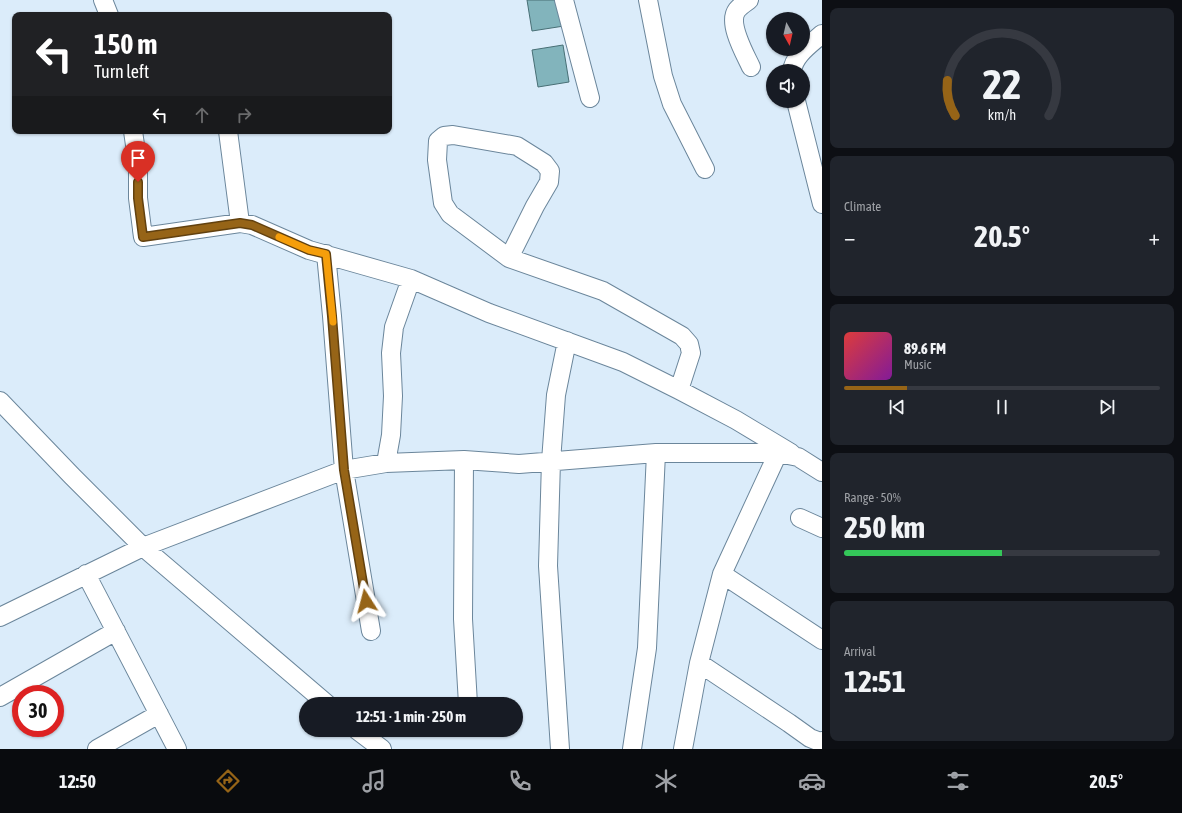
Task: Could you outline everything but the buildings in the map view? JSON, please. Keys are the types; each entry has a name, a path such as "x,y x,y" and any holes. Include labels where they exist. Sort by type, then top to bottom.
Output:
{"street":[{"path":"103,0 108,12"},
{"path":"564,0 590,98"},
{"path":"648,0 663,76 672,104 705,169"},
{"path":"749,0 736,11 733,20 736,32 751,67"},
{"path":"793,64 800,54 822,34"},
{"path":"798,108 822,204"},
{"path":"133,134 138,166 138,198 142,234 240,223 252,225 309,250 411,279 489,313 623,362 736,420 812,463"},
{"path":"228,134 240,223"},
{"path":"509,258 535,206 549,182 550,171 544,163 517,146 453,134 444,136 438,141 437,160 443,203 450,214 509,258 603,291 682,336 689,344 691,353 679,390"},
{"path":"326,254 344,470 371,630"},
{"path":"386,463 391,435 393,396 392,353 394,327 411,279"},
{"path":"560,749 548,566 551,461 556,395 567,341"},
{"path":"0,401 143,547 318,697"},
{"path":"0,618 143,547 344,470 386,463 464,460 519,464 656,453 778,453 812,463"},
{"path":"632,749 647,648 656,453"},
{"path":"683,749 699,663 722,574 778,453"},
{"path":"464,460 463,619 468,697"},
{"path":"800,518 822,528"},
{"path":"86,574 177,749"},
{"path":"722,574 822,640"},
{"path":"0,697 116,631"},
{"path":"699,663 810,738 820,742 822,741"},
{"path":"97,749 159,714"},
{"path":"366,737 382,749"}],"slow traffic":[{"path":"279,237 309,250 326,254 333,322"}],"route":[{"path":"138,182 138,198 143,237 240,223 252,225 309,250 326,254 344,470 366,601"}]}
